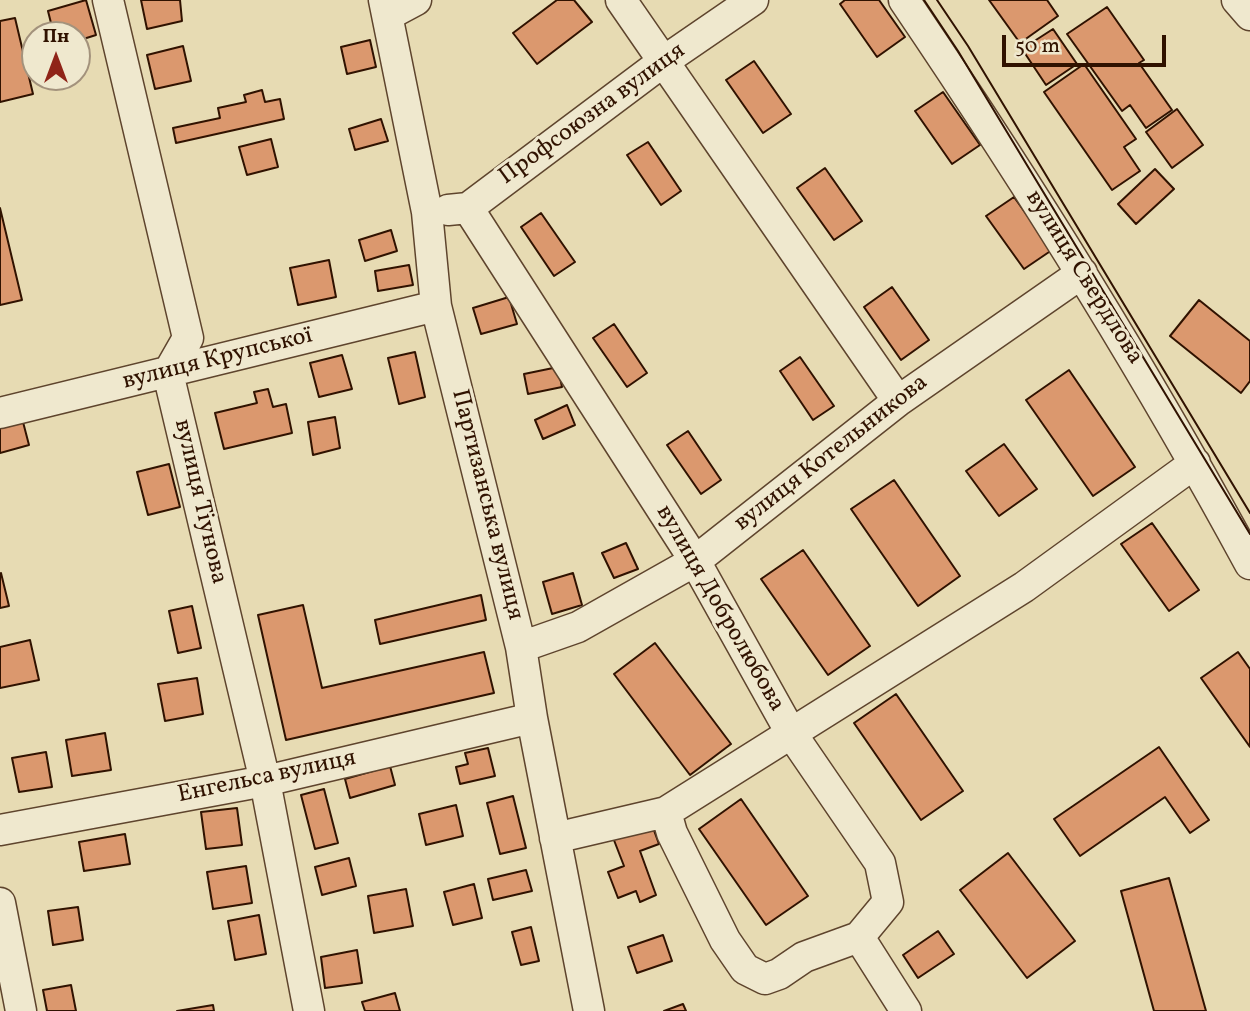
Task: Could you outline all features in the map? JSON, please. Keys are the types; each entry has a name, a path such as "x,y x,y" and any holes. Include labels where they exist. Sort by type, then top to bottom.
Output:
{"street":[{"path":"108,0 188,338 168,373"},
{"path":"386,7 416,0"},
{"path":"621,0 898,401"},
{"name":"вулиця Свердлова","path":"904,0 1082,273 1195,463 1250,564"},
{"path":"1237,0 1250,15"},
{"name":"Профсоюзна вулиця","path":"468,208 664,61 749,1"},
{"name":"Партизанська вулиця","path":"386,7 427,212 436,306 521,647 531,718 589,1011"},
{"path":"427,212 468,208"},
{"name":"вулиця Добролюбова","path":"468,208 695,561 791,733 880,863 888,902 859,937"},
{"name":"вулиця Котельникова","path":"521,647 578,627 695,561 898,401 1082,273"},
{"name":"вулиця Крупської","path":"0,413 436,306"},
{"path":"188,338 227,357"},
{"name":"вулиця Тіунова","path":"168,373 265,781 309,1011"},
{"path":"555,838 666,812 1024,587 1195,463"},
{"name":"Енгельса вулиця","path":"0,830 265,781 531,718"},
{"path":"666,812 672,833 725,940 745,969 765,979 779,975 804,957 859,937 906,1011"},
{"path":"0,903 21,1011"}],"building":[{"path":"86,0 96,35 91,37 91,21 50,21 48,11"},
{"path":"141,0 180,0 182,21 147,29"},
{"path":"557,0 574,0 592,22 537,64 513,33"},
{"path":"845,0 879,0 905,37 877,57 840,4"},
{"path":"989,0 1047,0 1058,16 1020,43"},
{"path":"1107,7 1144,60 1139,63 1172,110 1146,128 1130,105 1122,111 1067,34"},
{"path":"15,18 21,43 21,91 32,91 33,94 0,102 0,21"},
{"path":"1053,29 1077,64 1046,85 1022,49"},
{"path":"370,40 376,67 347,74 341,47"},
{"path":"183,46 191,81 155,89 147,55"},
{"path":"754,61 791,114 763,133 726,80"},
{"path":"1084,64 1136,139 1124,147 1140,171 1112,190 1044,92"},
{"path":"262,90 265,102 280,99 284,119 176,143 173,128 220,118 218,108 246,102 244,95"},
{"path":"943,92 980,145 952,164 915,111"},
{"path":"1177,109 1203,145 1172,168 1146,132"},
{"path":"381,119 388,141 355,150 349,129"},
{"path":"271,139 278,167 247,175 239,147"},
{"path":"648,142 681,191 661,205 627,155"},
{"path":"825,168 862,221 834,240 797,188"},
{"path":"1155,169 1174,189 1136,224 1118,204"},
{"path":"1014,197 1052,250 1024,269 986,216"},
{"path":"0,208 22,300 0,305"},
{"path":"541,213 575,262 554,276 521,227"},
{"path":"391,230 397,251 365,261 359,240"},
{"path":"329,260 336,297 298,305 290,268"},
{"path":"409,265 413,285 378,291 375,271"},
{"path":"892,287 929,340 901,360 864,307"},
{"path":"509,297 517,324 481,334 473,308"},
{"path":"1199,300 1250,341 1250,381 1241,393 1170,336"},
{"path":"614,324 647,373 627,387 593,338"},
{"path":"415,352 425,397 399,404 388,358"},
{"path":"342,355 352,389 319,397 310,363"},
{"path":"800,357 834,406 813,420 780,371"},
{"path":"558,367 562,387 528,394 524,374"},
{"path":"1069,370 1135,467 1093,496 1026,400"},
{"path":"268,389 273,407 286,404 292,433 224,449 215,413 257,403 254,392"},
{"path":"567,405 575,425 543,439 535,420"},
{"path":"335,417 340,448 313,455 308,422"},
{"path":"23,422 29,445 0,453 0,428"},
{"path":"688,431 721,480 701,494 667,445"},
{"path":"1004,444 1037,489 999,516 966,471"},
{"path":"169,464 180,507 148,515 137,472"},
{"path":"894,480 960,576 918,606 851,509"},
{"path":"1152,523 1199,590 1169,611 1121,544"},
{"path":"626,543 638,569 614,578 602,553"},
{"path":"803,550 870,646 828,675 761,579"},
{"path":"573,573 582,605 552,614 543,582"},
{"path":"0,574 9,606 0,608"},
{"path":"481,595 486,620 380,644 375,620"},
{"path":"303,605 322,688 484,652 494,693 286,740 258,615"},
{"path":"192,606 201,648 178,653 169,611"},
{"path":"30,640 39,680 0,688 0,647"},
{"path":"655,643 731,744 690,775 614,674"},
{"path":"1238,652 1250,669 1250,747 1201,678"},
{"path":"197,678 203,714 165,721 158,684"},
{"path":"896,694 963,791 921,820 854,723"},
{"path":"105,733 111,770 72,776 66,740"},
{"path":"1159,747 1209,820 1190,833 1165,797 1080,856 1054,819"},
{"path":"488,748 495,776 460,784 456,767 468,764 465,753"},
{"path":"46,752 52,787 19,792 12,758"},
{"path":"390,766 395,785 350,798 345,779"},
{"path":"324,789 338,843 315,849 301,795"},
{"path":"513,796 526,848 500,854 487,803"},
{"path":"741,799 808,896 766,925 699,829"},
{"path":"456,805 463,836 426,845 419,814"},
{"path":"237,808 242,845 206,849 201,812"},
{"path":"652,825 659,844 640,851 656,895 640,902 636,891 618,898 608,872 624,866 612,835"},
{"path":"125,834 130,864 84,871 79,842"},
{"path":"1008,853 1075,941 1027,978 960,890"},
{"path":"349,858 356,886 322,895 315,867"},
{"path":"246,866 252,903 213,909 207,872"},
{"path":"526,870 532,891 493,900 488,879"},
{"path":"1169,878 1206,1011 1154,1011 1121,891"},
{"path":"474,884 482,918 453,925 444,892"},
{"path":"406,889 413,926 374,933 368,896"},
{"path":"78,907 83,940 53,945 48,911"},
{"path":"259,915 266,954 235,960 228,921"},
{"path":"531,927 539,961 521,965 512,932"},
{"path":"938,931 954,954 918,978 903,955"},
{"path":"663,935 672,961 637,973 628,947"},
{"path":"357,950 362,983 325,988 321,957"},
{"path":"71,985 76,1011 47,1011 43,990"},
{"path":"395,993 400,1011 365,1011 362,1002"},
{"path":"683,1004 686,1011 664,1011"},
{"path":"213,1005 214,1011 177,1011"}],"tram line":[{"path":"924,0 958,51 1250,534"},
{"path":"937,0 968,46 1250,513"}]}
